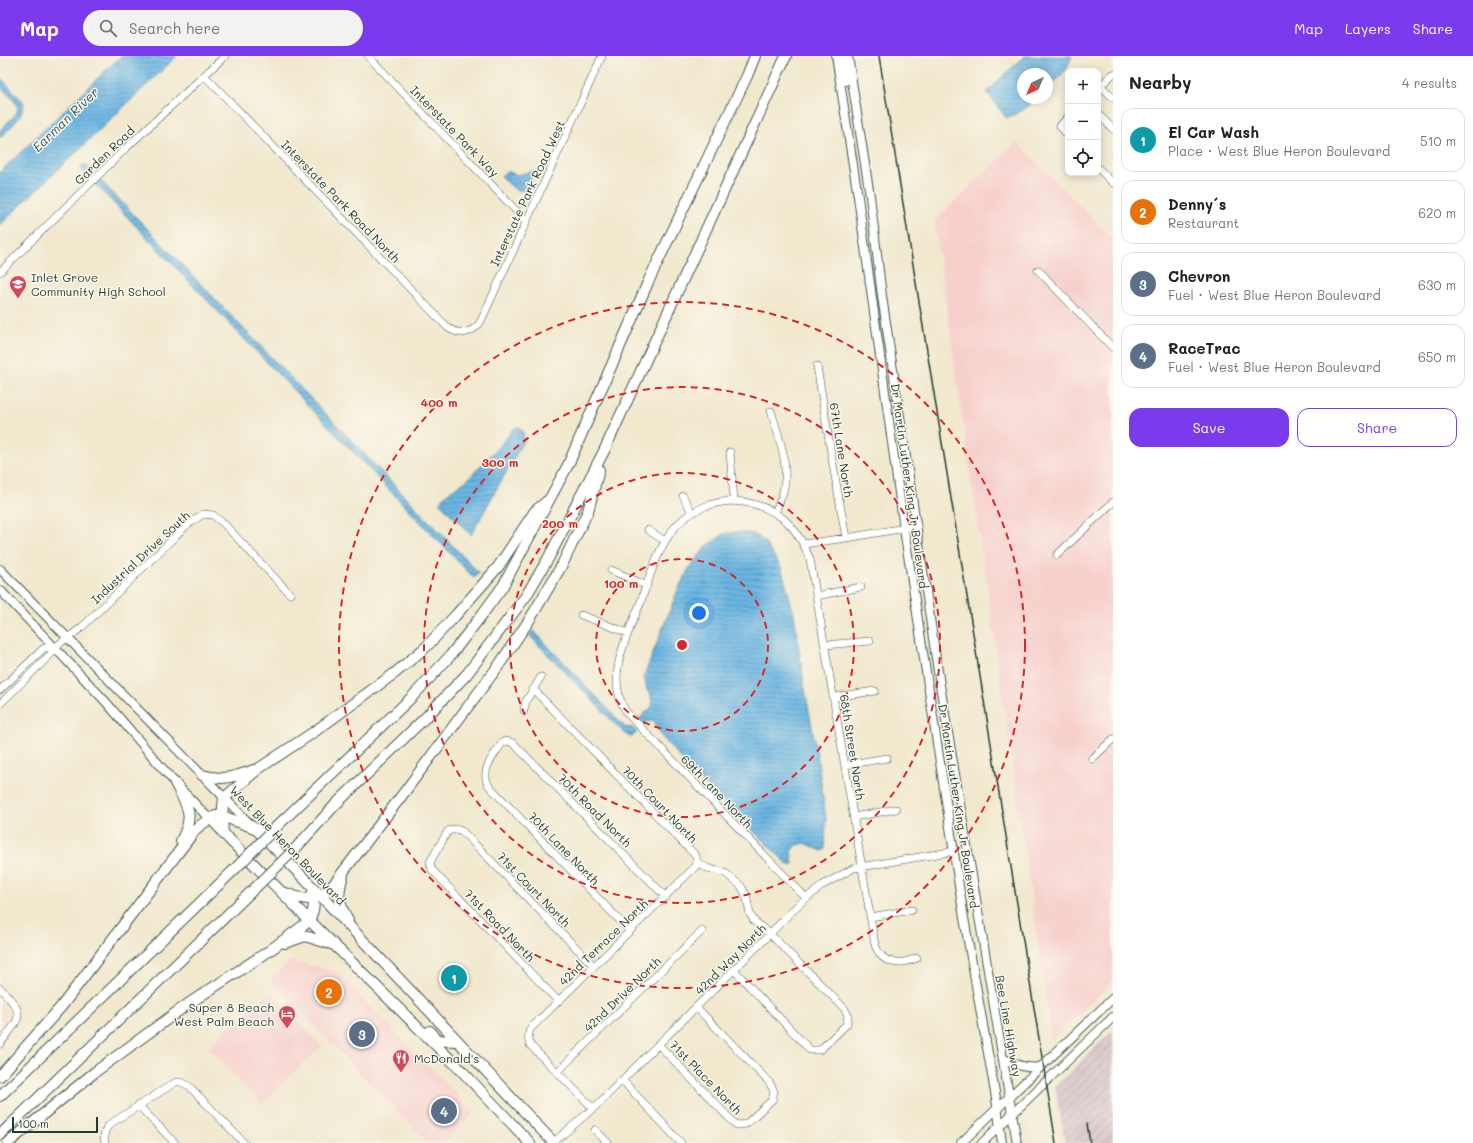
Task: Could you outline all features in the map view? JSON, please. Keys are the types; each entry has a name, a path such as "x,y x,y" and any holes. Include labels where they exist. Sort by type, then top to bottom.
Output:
{"highway":[{"path":"0,1096 412,697 450,656 503,586 568,465 649,280 747,76 755,56"},
{"path":"0,1135 294,850 336,804 427,716 467,674 526,596 549,557 604,451 786,56"},
{"path":"8,1143 95,1072 188,1004 269,951 309,920 318,898 343,873 499,666 530,619 562,565 588,511 604,451"},
{"path":"530,1143 452,1061 309,920 224,833 222,816 224,798 258,769 314,732 396,673 426,647 498,567 535,511 551,497"},
{"path":"202,775 220,779 230,778 258,769"},
{"path":"173,857 186,831 190,817 188,808 175,783"},
{"path":"0,1076 61,1007 116,936 173,857 196,829 208,819 215,816 222,816 255,828"},
{"name":"West Blue Heron Boulevard","path":"255,828 307,881 318,898 353,930 553,1143"},
{"path":"343,873 338,891 340,901 353,930"},
{"path":"282,892 297,897 318,898"},
{"path":"269,951 290,940 304,936 335,946"},
{"path":"400,1010 407,1008 438,1040 457,1041"},
{"path":"452,1061 468,1062 494,1088 510,1097"}],"main road":[{"name":"Dr Martin Luther King Jr Boulevard","path":"836,56 858,197 904,529 955,851 964,918 997,1109"},
{"path":"842,56 850,117 858,124"},
{"name":"Dr Martin Luther King Jr Boulevard","path":"848,56 940,686 978,912"},
{"name":"West Blue Heron Boulevard","path":"0,569 255,828"},
{"path":"0,590 115,712 175,783 208,819 224,833"},
{"name":"Bee Line Highway","path":"978,912 1017,1143"},
{"path":"961,1143 1113,998"},
{"path":"982,1143 1113,1017"},
{"path":"1003,1058 1018,1066 1030,1069 1041,1067"},
{"path":"997,1109 1002,1143"}],"street":[{"name":"Garden Road","path":"0,272 89,183 225,56"},
{"name":"Interstate Park Way","path":"368,56 526,221"},
{"name":"Interstate Park Road West","path":"465,333 476,327 481,321 602,56"},
{"path":"1101,85 1113,74"},
{"name":"Interstate Park Road North","path":"205,76 447,327 457,332 465,333"},
{"path":"1101,89 1113,98"},
{"path":"1101,117 1113,129"},
{"path":"1065,120 1060,126 1065,132"},
{"path":"1101,171 1113,183"},
{"path":"1038,270 1113,348"},
{"name":"67th Lane North","path":"818,366 846,538"},
{"path":"771,411 777,430 784,466 783,492 775,513"},
{"path":"730,452 734,501"},
{"path":"683,496 692,513"},
{"name":"68th Street North","path":"618,694 616,683 617,670 628,634 665,541 676,527 692,513 715,503 734,501 752,503 775,513 791,525 803,544 810,559 875,945 880,955 895,963 904,963 917,958"},
{"path":"1057,555 1113,502"},
{"name":"Industrial Drive South","path":"55,647 81,628 187,525 203,514 213,515 224,524 290,594"},
{"path":"803,544 917,526"},
{"path":"648,530 665,541"},
{"path":"611,570 647,586"},
{"path":"816,596 861,587"},
{"path":"581,615 628,634"},
{"path":"825,645 870,641"},
{"path":"0,690 44,648 55,647"},
{"path":"0,704 51,654 55,647"},
{"path":"524,710 526,701 541,677"},
{"name":"70th Court North","path":"533,689 696,856 697,863"},
{"path":"834,697 875,691"},
{"name":"69th Lane North","path":"618,694 627,713 649,737 806,898"},
{"path":"1092,759 1113,739"},
{"name":"70th Road North","path":"485,779 486,768 503,742 513,742 666,897"},
{"path":"845,765 887,758"},
{"name":"70th Lane North","path":"485,779 489,786 630,931"},
{"path":"854,817 896,809"},
{"name":"71st Court North","path":"430,862 448,831 456,829 462,831 594,966"},
{"name":"42nd Way North","path":"553,1143 622,1080 806,898 837,876 854,868 955,851"},
{"name":"71st Road North","path":"430,862 432,870 558,1001"},
{"path":"697,863 707,868 725,873 732,877 741,886 746,895 750,914 754,921 770,934 844,1008 848,1015 847,1024 820,1050 814,1051 807,1047 734,970"},
{"name":"42nd Terrace North","path":"557,1072 530,1045 528,1038 532,1026 666,897 695,867 697,863"},
{"path":"870,917 912,910"},
{"name":"42nd Drive North","path":"557,1072 702,931"},
{"path":"0,988 12,1001 19,1013 18,1020 0,1044"},
{"name":"71st Place North","path":"658,1044 732,1122 739,1125 746,1124 772,1100 774,1091 769,1082 696,1007"},
{"path":"557,1072 593,1108"},
{"path":"622,1080 681,1143"},
{"path":"105,1140 105,1130 110,1124 176,1082 181,1082 189,1086 244,1143"},
{"path":"138,1105 175,1143"},
{"path":"595,1130 608,1143"}],"shaded area":[{"path":"1017,142 1113,240 1113,981 1052,1040 934,221"},
{"path":"290,961 336,971 474,1113 444,1143 428,1143 270,980"},
{"path":"272,993 322,1046 261,1104 207,1047 258,1001"},
{"path":"1113,1030 1113,1143 1065,1143 1055,1086"}],"water":[{"name":"Earman River","path":"121,56 177,56 0,225 0,172"},
{"path":"1024,56 1072,56 1067,68 1065,68 1065,70 1058,79 1053,83 1053,68 1017,68 1017,104 1030,104 1018,113 1006,118 987,92"},
{"path":"0,77 24,103 19,118 0,138 0,130 13,117 18,108 0,86"},
{"path":"85,164 479,573 474,578 80,168"},
{"path":"507,171 517,175 534,171 527,188 523,190 516,190 501,176"},
{"path":"519,427 523,432 524,440 471,535 439,502 450,491 466,481 506,439 513,429"},
{"path":"737,532 754,534 764,541 781,567 794,613 826,819 825,849 822,851 805,843 797,845 791,851 793,865 788,864 780,857 691,770 663,738 653,721 646,722 643,725 638,720 652,706 651,695 647,690 644,676 679,587 689,568 707,546 724,534"},
{"path":"534,631 625,727 631,727 637,732 633,736 625,734 529,635"}],"railway":[{"path":"879,56 1056,1143"},
{"path":"1087,1124 1090,1143"}],"place":[{"name":"Inlet Grove Community High School","path":"18,299"},
{"name":"El Car Wash","path":"454,978"},
{"name":"Denny´s","path":"329,992"},
{"name":"Super 8 Beach West Palm Beach","path":"287,1029"},
{"name":"Chevron","path":"362,1034"},
{"name":"McDonald's","path":"401,1073"},
{"name":"RaceTrac","path":"444,1111"}]}
